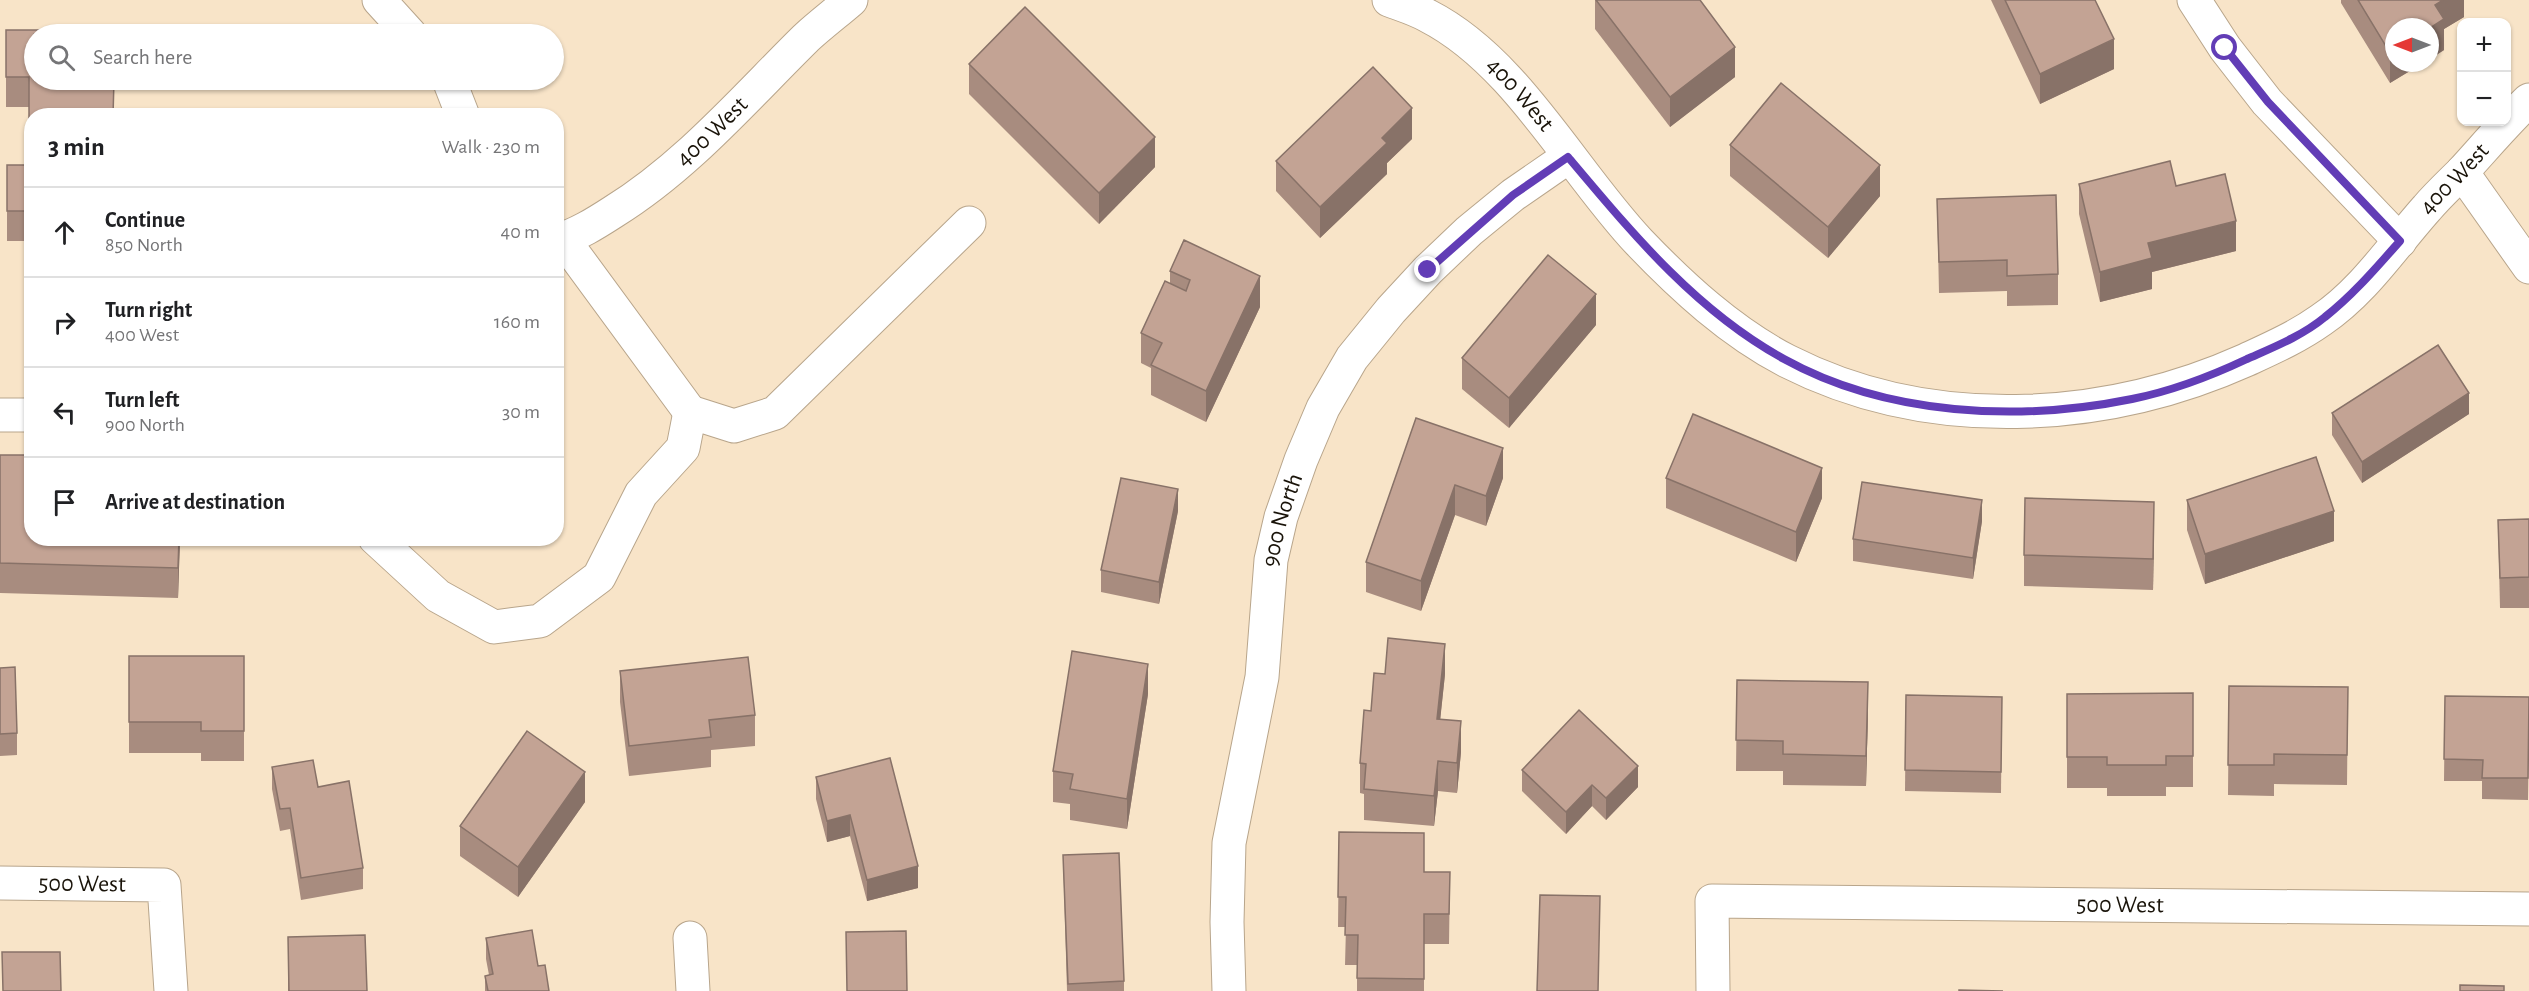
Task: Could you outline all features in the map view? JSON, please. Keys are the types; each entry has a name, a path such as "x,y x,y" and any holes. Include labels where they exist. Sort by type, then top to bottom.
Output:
{"street":[{"path":"379,0 401,24"},
{"name":"400 West","path":"564,238 603,219 638,197 668,174 767,79 807,37 851,0"},
{"name":"400 West","path":"1389,0 1428,16 1463,38 1490,62 1528,104 1568,157 1638,241 1700,300 1739,332 1785,360 1826,379 1871,394 1946,408 2021,411 2088,406 2133,399 2218,372 2289,340 2324,318 2366,281 2427,207 2529,100"},
{"path":"2194,0 2225,48 2268,102 2400,241"},
{"path":"453,90 461,108"},
{"name":"900 North","path":"1229,991 1227,922 1229,843 1262,677 1270,560 1281,517 1301,460 1323,408 1352,358 1391,310 1469,231 1513,195 1568,157"},
{"path":"2462,172 2529,267"},
{"path":"564,245 690,412 734,426 775,413 969,223"},
{"path":"384,546 438,596 494,627 540,621 599,577 641,494 683,448 690,412"},
{"path":"0,415 24,415"},
{"name":"500 West","path":"0,883 164,885 171,991"},
{"name":"500 West","path":"1713,991 1712,901 2529,909"},
{"path":"690,938 693,991"}],"building":[{"path":"1596,0 1700,0 1735,47 1670,97"},
{"path":"2005,0 2095,0 2114,39 2040,74"},
{"path":"2358,0 2443,0 2435,5 2444,19 2439,22 2439,18 2385,18 2385,45"},
{"path":"1025,7 1155,137 1099,193 969,64"},
{"path":"6,30 24,30 24,77 6,77"},
{"path":"1373,67 1412,108 1382,138 1387,143 1320,207 1276,161"},
{"path":"1781,83 1880,165 1828,227 1730,145"},
{"path":"29,90 114,90 113,108 29,108"},
{"path":"2170,161 2176,186 2225,174 2236,221 2148,243 2152,258 2100,272 2079,184"},
{"path":"7,165 24,165 24,211 7,211"},
{"path":"2056,195 2058,274 2007,276 2007,260 1939,262 1937,199"},
{"path":"1184,240 1260,276 1206,391 1151,365 1162,343 1141,333 1165,281 1186,291 1190,280 1170,271"},
{"path":"1548,255 1596,294 1509,398 1462,358"},
{"path":"2438,345 2469,393 2362,462 2332,413"},
{"path":"1693,414 1822,468 1796,532 1666,478"},
{"path":"1416,418 1503,448 1486,496 1455,485 1421,581 1366,562"},
{"path":"0,455 24,455 24,546 179,546 178,568 0,563"},
{"path":"2316,457 2334,511 2205,554 2187,500"},
{"path":"1121,478 1178,489 1159,582 1101,570"},
{"path":"1862,482 1982,500 1973,558 1853,539"},
{"path":"2025,498 2154,502 2153,559 2024,555"},
{"path":"2529,519 2529,577 2500,578 2498,520"},
{"path":"1388,638 1445,644 1437,719 1461,721 1457,763 1438,761 1434,796 1364,789 1366,764 1360,763 1364,710 1371,711 1374,673 1385,674"},
{"path":"1072,651 1148,664 1127,799 1070,789 1073,774 1053,771"},
{"path":"129,656 244,656 244,731 201,731 201,722 129,722"},
{"path":"748,657 755,715 709,720 711,737 629,746 620,671"},
{"path":"15,667 17,733 0,734 0,668"},
{"path":"1737,680 1868,682 1866,756 1783,754 1783,741 1736,740"},
{"path":"2229,686 2348,687 2347,755 2274,754 2274,765 2228,765"},
{"path":"2193,693 2193,756 2166,756 2166,765 2107,765 2107,757 2067,757 2067,694"},
{"path":"1906,695 2002,697 2001,772 1905,770"},
{"path":"2445,696 2529,697 2528,778 2482,778 2483,760 2444,759"},
{"path":"1579,710 1638,766 1606,798 1592,785 1566,812 1522,770"},
{"path":"527,731 585,772 518,867 460,826"},
{"path":"890,758 918,866 867,880 850,815 827,821 816,777"},
{"path":"313,760 318,787 349,781 363,868 301,878 290,808 280,809 272,767"},
{"path":"1339,832 1424,833 1424,872 1450,872 1449,914 1424,914 1424,979 1357,978 1358,935 1345,935 1346,897 1338,897"},
{"path":"1119,853 1124,981 1068,984 1063,855"},
{"path":"1540,895 1600,896 1598,991 1537,991"},
{"path":"532,930 538,966 545,965 549,991 488,991 485,976 493,974 486,938"},
{"path":"906,931 907,991 847,991 846,932"},
{"path":"365,935 367,991 289,991 288,937"},
{"path":"2,952 60,952 61,991 3,991"},
{"path":"2460,985 2504,986 2504,991 2460,991"}],"route":[{"path":"1428,270 1469,231 1513,195 1568,157 1638,241 1700,300 1739,332 1785,360 1826,379 1871,394 1908,402 1946,408 2021,411 2088,406 2133,399 2180,386 2218,372 2289,340 2324,318 2366,281 2400,241 2268,102 2225,48"}]}
